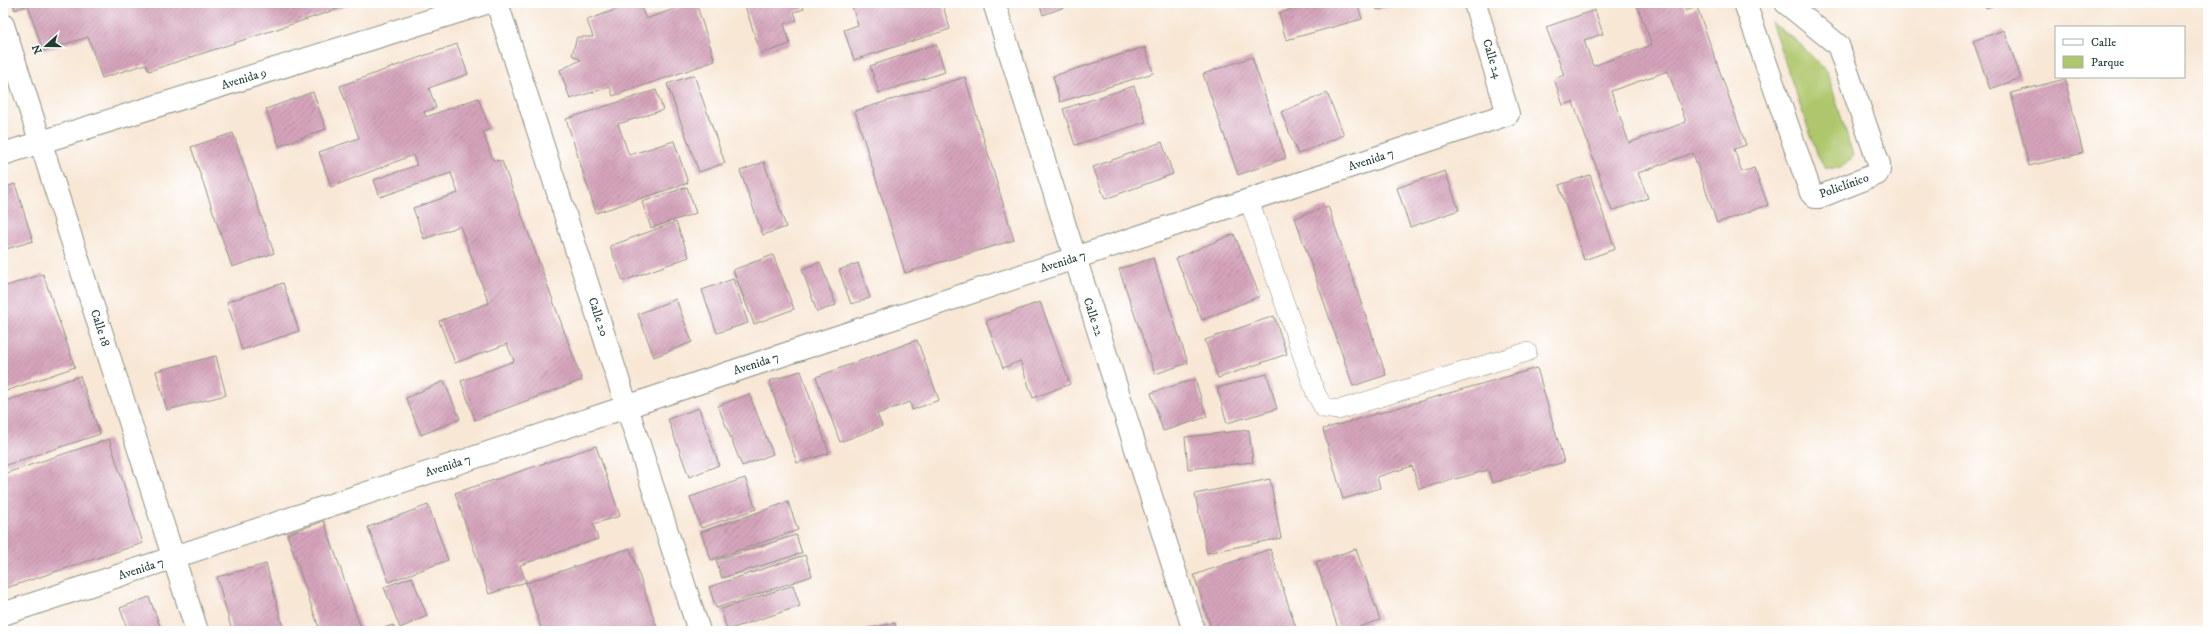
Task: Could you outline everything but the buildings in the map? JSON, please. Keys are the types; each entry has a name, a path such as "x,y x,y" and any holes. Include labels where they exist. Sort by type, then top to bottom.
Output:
{"street":[{"name":"Avenida 9","path":"3,154 486,3"},
{"name":"Calle 20","path":"497,3 699,631"},
{"name":"Calle 22","path":"994,3 1074,259 1194,631"},
{"name":"Calle 24","path":"1475,3 1508,114"},
{"name":"Policlínico","path":"1745,3 1811,193 1814,197 1819,197 1876,174 1879,170 1879,164 1838,45 1786,3"},
{"name":"Calle 18","path":"3,26 196,631"},
{"name":"Avenida 7","path":"3,614 1508,114"}],"lane":[{"path":"1249,200 1316,394 1324,408 1338,410 1527,352"}],"green space":[{"path":"1771,22 1798,42 1827,72 1853,155 1845,165 1835,168 1826,168 1819,159"}]}
